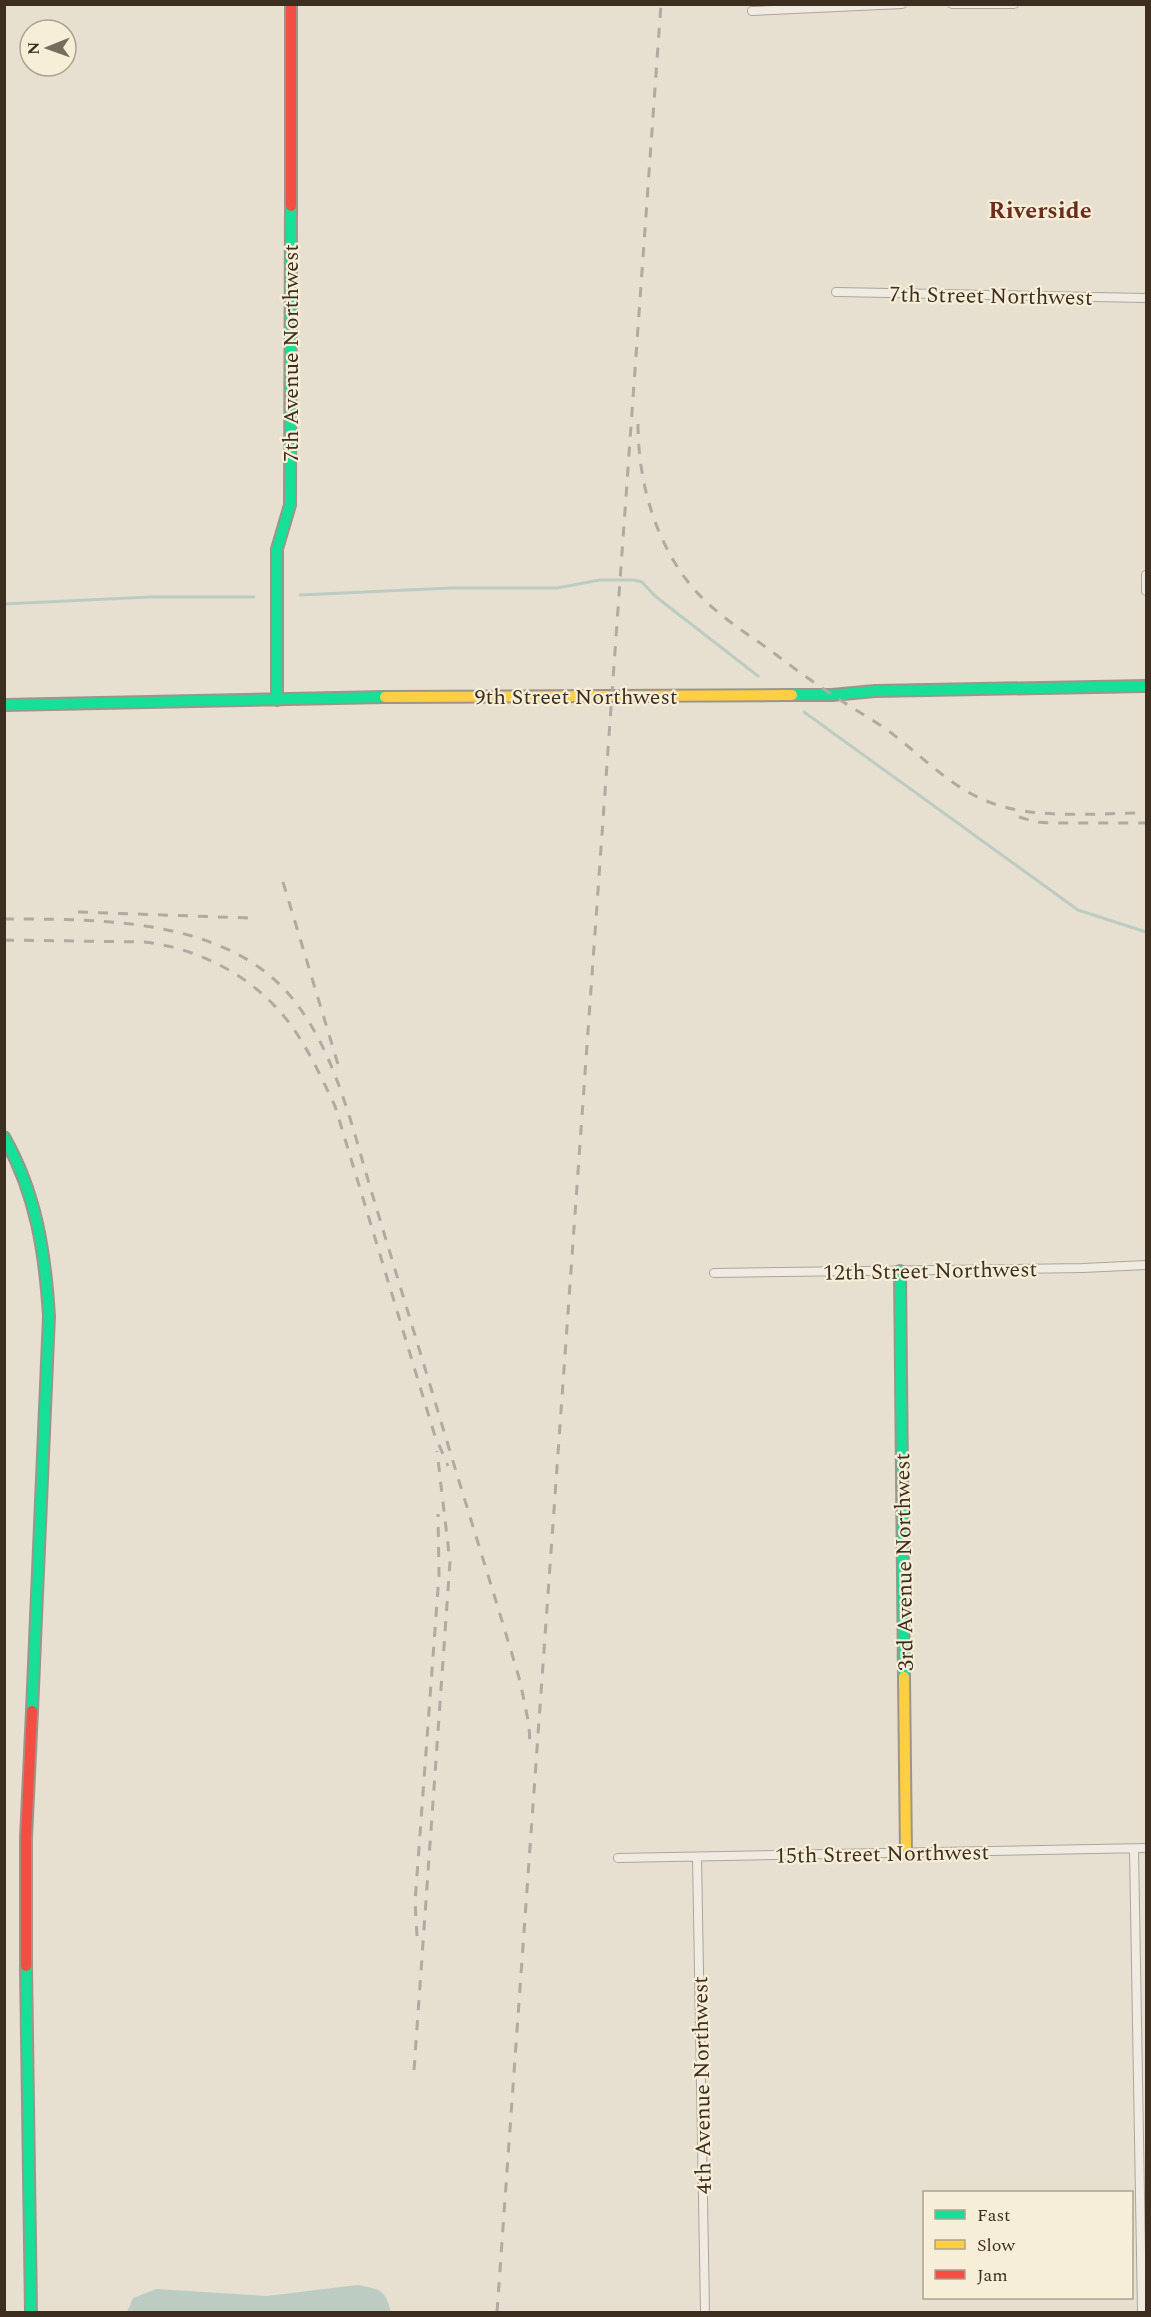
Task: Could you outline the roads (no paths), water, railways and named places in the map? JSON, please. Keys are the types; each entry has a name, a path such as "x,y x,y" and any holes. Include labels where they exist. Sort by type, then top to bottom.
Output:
{"street":[{"name":"7th Avenue Northwest","path":"277,700 277,549 290,505 291,4"},
{"path":"752,11 902,4"},
{"path":"952,4 1014,4"},
{"name":"7th Street Northwest","path":"836,292 1146,298"},
{"path":"1146,575 1146,591"},
{"name":"9th Street Northwest","path":"4,705 378,697 832,695 875,691 1146,686"},
{"path":"4,1137 13,1150 26,1183 39,1227 47,1269 49,1316 26,1849 31,2313"},
{"name":"12th Street Northwest","path":"714,1273 1146,1265"},
{"name":"3rd Avenue Northwest","path":"900,1270 906,1853"},
{"name":"15th Street Northwest","path":"618,1858 1146,1848"},
{"path":"1134,1849 1142,2313"},
{"name":"4th Avenue Northwest","path":"698,1857 705,2313"}],"waterway":[{"path":"300,595 451,588 557,588 600,580 634,580 642,582 655,596 758,676"},
{"path":"4,604 149,597 254,597"},
{"path":"804,712 1078,910 1146,932"}],"railway":[{"path":"497,2312 661,4"},
{"path":"638,424 645,489 651,511 668,551 693,588 726,619 815,683 883,727 946,778 989,802 1007,808 1046,813 1146,813"},
{"path":"1019,817 1051,823 1146,823"},
{"path":"283,882 340,1071"},
{"path":"78,912 249,918"},
{"path":"4,919 72,920 142,925 209,942 240,956 268,974 290,996 308,1021 324,1049 347,1110 520,1681 529,1725 530,1744"},
{"path":"4,940 144,942 190,952 232,972 251,985 285,1018 309,1054 335,1106 434,1433 448,1466"},
{"path":"414,2070 450,1562 437,1451"},
{"path":"417,1936 415,1902 439,1575 438,1514"}],"district":[{"name":"Riverside","path":"1040,210"}]}
